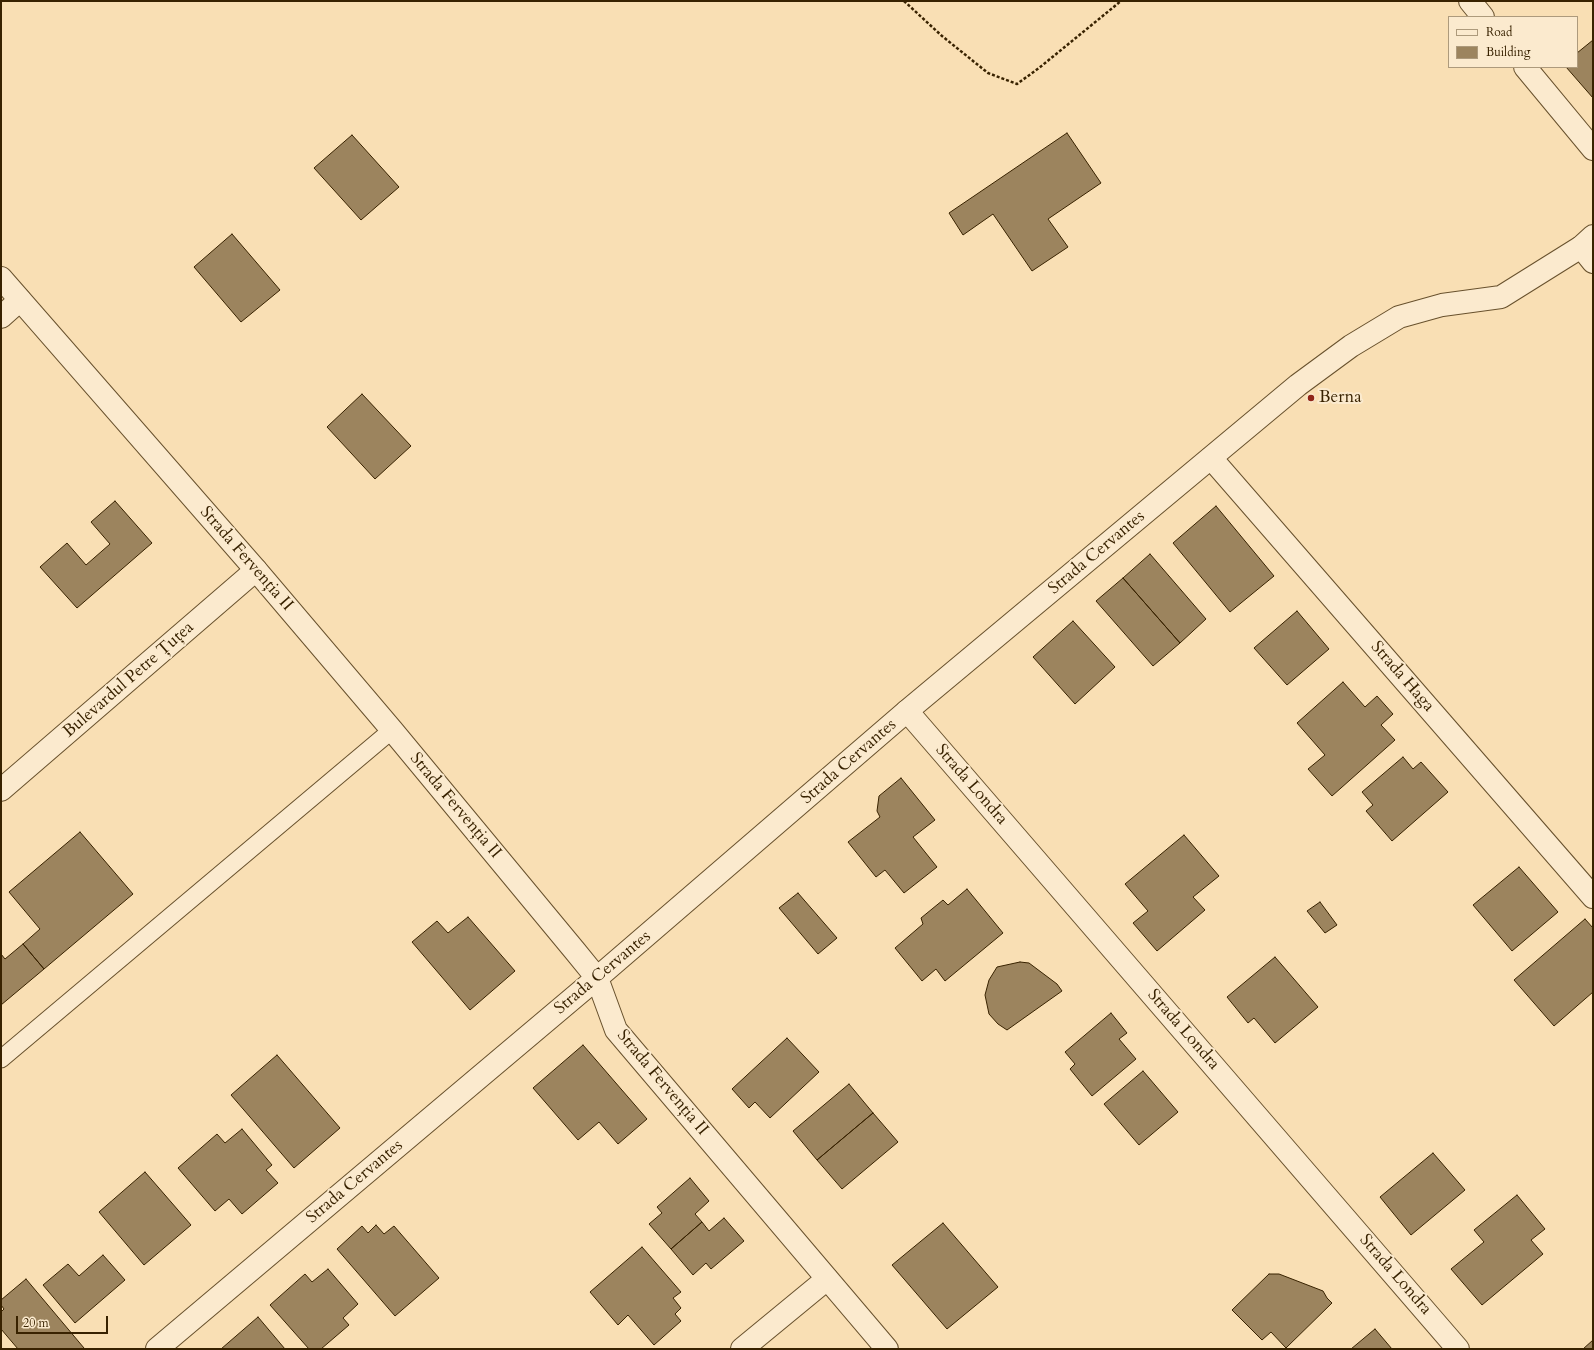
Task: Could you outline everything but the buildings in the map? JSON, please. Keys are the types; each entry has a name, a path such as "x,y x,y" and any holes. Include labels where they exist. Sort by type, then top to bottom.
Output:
{"street":[{"path":"1470,1 1482,16"},
{"path":"1526,68 1593,149"},
{"name":"Strada Cervantes","path":"157,1349 597,978 908,711 1298,385 1351,346 1399,317 1442,305 1501,297 1589,248"},
{"name":"Strada Fervenția II","path":"1,278 256,570 392,730 597,978 616,1030 887,1349"},
{"path":"1,316 20,300"},
{"name":"Strada Haga","path":"1211,458 1593,897"},
{"name":"Bulevardul Petre Țuțea","path":"1,790 256,570"},
{"name":"Strada Londra","path":"908,711 1458,1349"},
{"path":"742,1349 827,1279"}],"lane":[{"path":"1,1059 392,730"}],"path":[{"path":"904,1 942,36 988,73 1017,84 1121,1"}],"place":[{"name":"Berna","path":"1311,398"}]}
